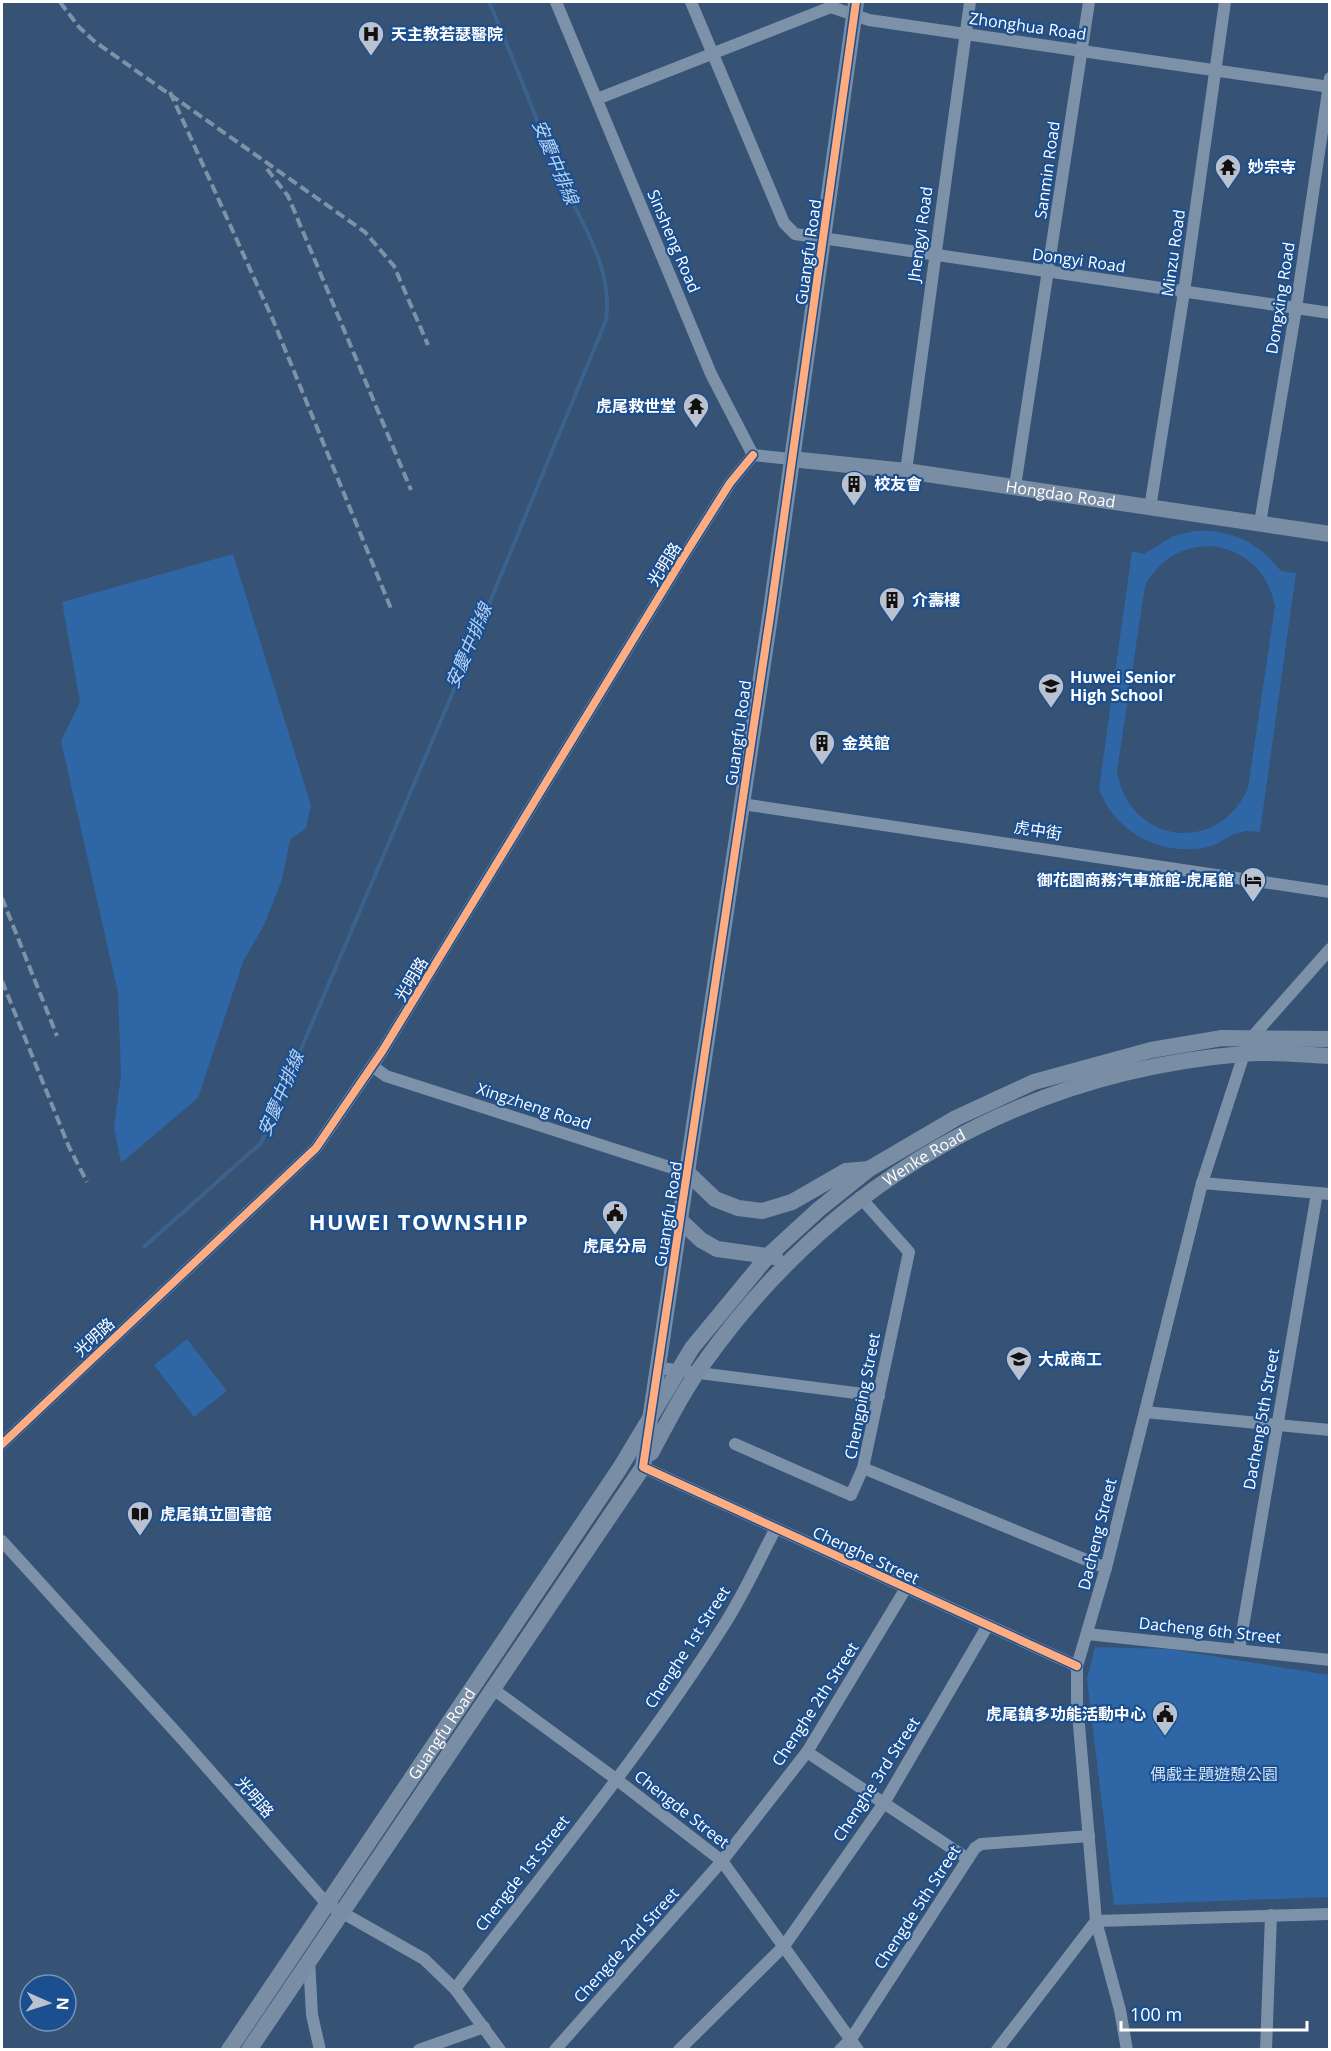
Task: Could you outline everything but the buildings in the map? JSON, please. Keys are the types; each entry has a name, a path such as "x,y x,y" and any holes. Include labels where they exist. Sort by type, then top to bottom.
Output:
{"main road":[{"name":"Guangfu Road","path":"229,2049 493,1689 643,1467 660,1368 679,1219 688,1173 824,240 855,8"},
{"name":"Hongdao Road","path":"791,459 906,471 1015,486 1329,534"},
{"name":"Wenke Road","path":"652,1417 692,1348 768,1256 818,1210 869,1169 956,1118 1034,1082 1151,1050 1222,1038 1253,1036 1329,1039"},
{"name":"Wenke Road","path":"643,1467 697,1373 746,1308 790,1260 860,1197 919,1159 1006,1113 1117,1074 1244,1054 1329,1056"},
{"path":"688,1173 715,1199 738,1208 762,1211 792,1202 846,1171 869,1169"},
{"path":"679,1219 701,1240 717,1249 790,1260"},
{"name":"Guangfu Road","path":"249,2049 308,1962 334,1907 652,1417"}],"street":[{"name":"Sinsheng Road","path":"556,2 711,374 753,454"},
{"name":"Dongyi Road","path":"691,2 784,223 795,234 1329,313"},
{"name":"Jhengyi Road","path":"906,471 970,2"},
{"name":"Sanmin Road","path":"1015,486 1089,2"},
{"name":"Minzu Road","path":"1150,508 1184,292 1225,2"},
{"name":"Zhonghua Road","path":"597,99 830,4 855,8 869,20 1215,70 1329,84"},
{"name":"Dongxing Road","path":"1260,523 1296,308 1329,84"},
{"path":"753,454 791,459"},
{"name":"光明路","path":"2,1444 316,1148 372,1066 684,556 730,483 753,454"},
{"name":"虎中街","path":"742,804 1329,892"},
{"name":"Dacheng Street","path":"1127,2049 1120,2010 1096,1921 1077,1702 1077,1666 1106,1568 1202,1183 1244,1054 1253,1036 1329,949"},
{"name":"Xingzheng Road","path":"372,1066 386,1076 688,1173"},
{"path":"1202,1183 1323,1193"},
{"name":"Dacheng 5th Street","path":"1239,1650 1276,1425 1323,1193"},
{"name":"Chengping Street","path":"860,1197 909,1252 862,1468 1106,1568"},
{"path":"660,1368 879,1396"},
{"path":"1145,1412 1329,1431"},
{"path":"735,1444 851,1495 862,1468"},
{"name":"Chenghe Street","path":"643,1467 1077,1666"},
{"name":"Chenghe 1st Street","path":"616,1779 726,1622 776,1528"},
{"name":"光明路","path":"2,1541 334,1907"},
{"name":"Chenghe 2th Street","path":"722,1861 807,1752 906,1588"},
{"name":"Chenghe 3rd Street","path":"679,2049 784,1946 884,1803 988,1625"},
{"name":"Dacheng 6th Street","path":"1088,1634 1329,1660"},
{"name":"Chengde Street","path":"493,1689 616,1779 722,1861 854,2044"},
{"path":"807,1752 968,1859"},
{"name":"Chengde 1st Street","path":"455,1989 616,1779"},
{"name":"Chengde 5th Street","path":"840,2049 854,2044 968,1859 981,1844 1089,1836"},
{"name":"Chengde 2nd Street","path":"555,2049 722,1861"},
{"path":"334,1907 424,1959 455,1989 500,2049"},
{"path":"997,2049 1096,1921 1329,1914"},
{"path":"1266,2049 1271,1915"},
{"path":"308,1962 312,2015 320,2049"},
{"path":"418,2049 484,2027"}],"green space":[{"path":"1195,531 1221,532 1232,535 1254,546 1281,571 1296,573 1260,832 1244,831 1212,846 1191,849 1158,845 1128,829 1106,805 1099,789 1132,551 1144,554 1173,536","holes":["1212,546 1245,558 1254,565 1267,583 1275,606 1248,788 1234,810 1217,824 1197,832 1176,832 1156,826 1138,814 1125,795 1117,771 1145,586 1157,569 1172,556 1201,547"]},
{"path":"233,554 311,805 306,828 290,840 282,880 264,925 243,962 198,1098 121,1163 114,1127 121,1075 118,993 61,741 80,702 62,602"},
{"path":"187,1339 227,1391 194,1417 154,1365"},
{"name":"偶戲主題遊憩公園","path":"1095,1647 1169,1649 1329,1675 1329,1897 1114,1905 1087,1679"}],"waterway":[{"name":"安慶中排線","path":"144,1247 261,1143 448,704 606,320 607,299 599,260 564,186 489,2"}],"railway":[{"path":"60,2 79,27 94,41 365,232 394,266 428,345"},
{"path":"170,92 273,320 392,611"},
{"path":"267,169 288,196 411,490"},
{"path":"2,898 57,1036"},
{"path":"2,981 69,1147 87,1182"}],"cycle path":[{"path":"856,2 771,610 643,1467 1077,1666"},
{"path":"2,1444 316,1148 383,1050 730,483 753,455"}],"place":[{"name":"天主教若瑟醫院","path":"371,57"},
{"name":"妙宗寺","path":"1228,190"},
{"name":"虎尾救世堂","path":"696,429"},
{"name":"校友會","path":"854,507"},
{"name":"介壽樓","path":"892,623"},
{"name":"Huwei Senior High School","path":"1051,709"},
{"name":"金英館","path":"822,766"},
{"name":"御花園商務汽車旅館-虎尾館","path":"1253,903"},
{"name":"虎尾分局","path":"615,1236"},
{"name":"大成商工","path":"1019,1382"},
{"name":"虎尾鎮立圖書館","path":"140,1537"},
{"name":"虎尾鎮多功能活動中心","path":"1165,1737"}],"district":[{"name":"HUWEI TOWNSHIP","path":"419,1222"}]}
